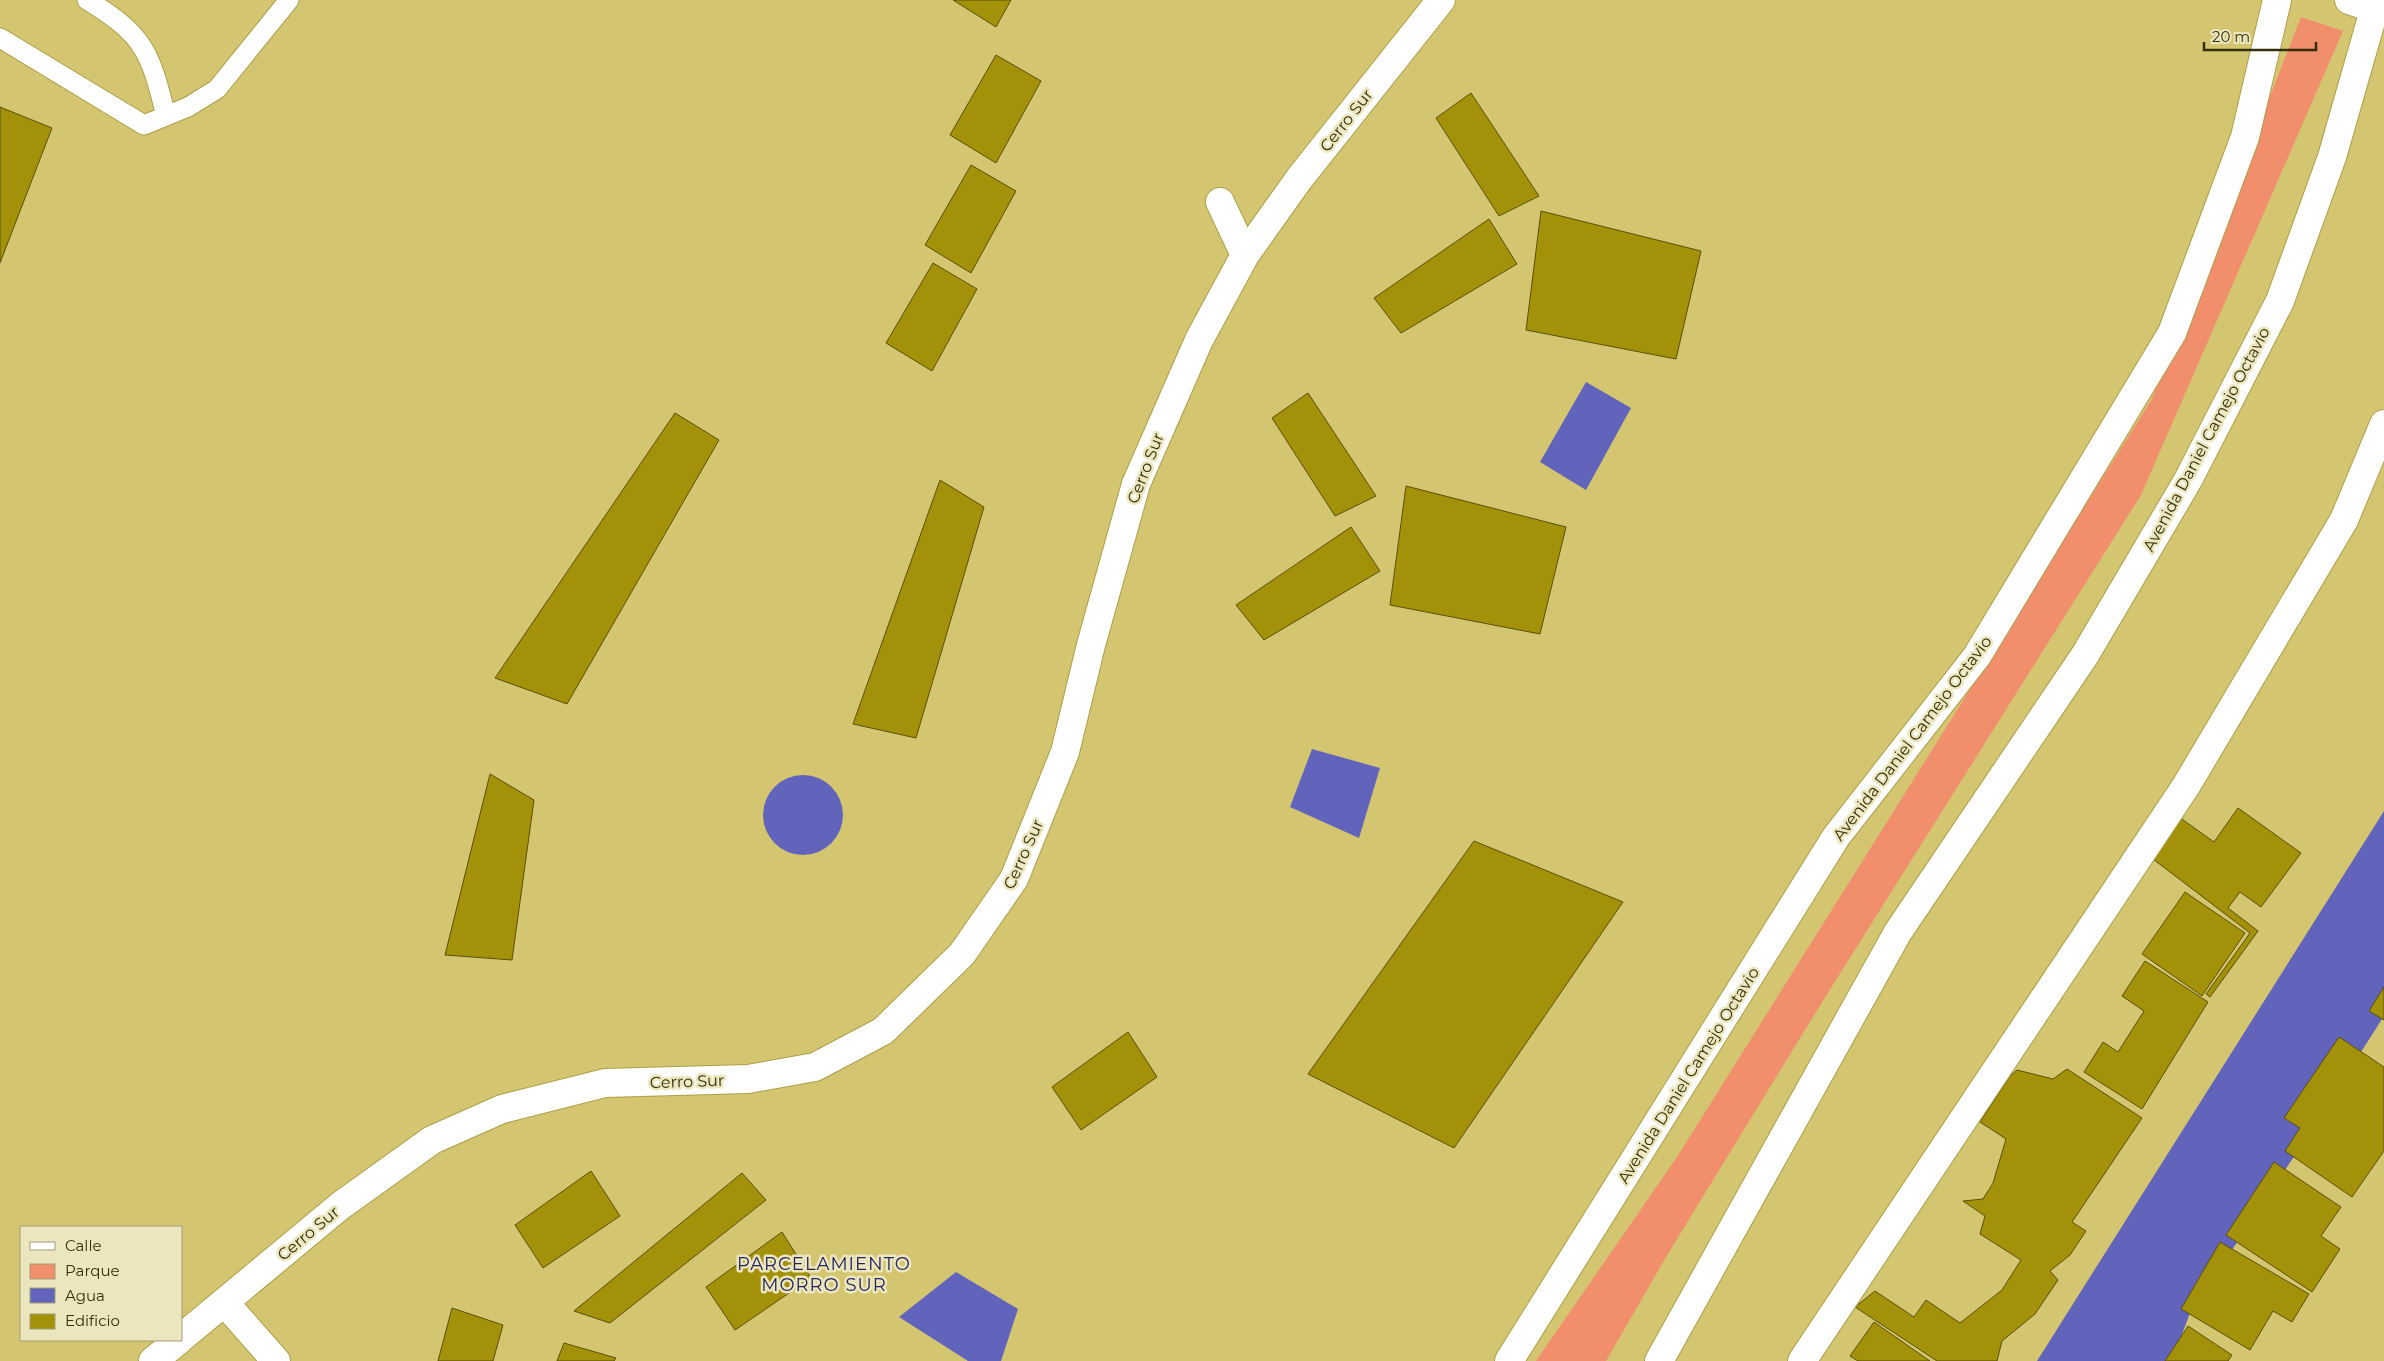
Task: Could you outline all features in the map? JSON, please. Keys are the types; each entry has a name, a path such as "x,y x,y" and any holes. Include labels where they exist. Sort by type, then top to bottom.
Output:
{"street":[{"name":"Cerro Sur","path":"182,1337 340,1206 432,1140 502,1108 605,1083 748,1079 815,1067 884,1031 962,954 1014,879 1065,752 1091,645 1136,484 1199,340 1245,255 1299,179 1441,0"},
{"name":"Avenida Daniel Camejo Octavio","path":"1509,1361 1836,837 1977,656 2172,333 2245,137 2276,0"},
{"name":"Avenida Daniel Camejo Octavio","path":"1659,1361 1898,932 2085,655 2188,480 2280,301 2332,157 2371,5"},
{"path":"1220,202 1245,255"},
{"path":"1802,1361 2186,786 2344,520 2384,424"},
{"path":"225,1303 276,1361"},
{"name":"Cerro Sur","path":"153,1361 178,1341"}],"lane":[{"path":"87,0 114,16 139,40 154,66 166,116"},
{"path":"0,38 144,125 188,107 217,89 289,0"}],"green space":[{"path":"2301,17 2343,31 2141,495 1824,999 1666,1257 1606,1361 1536,1361 1677,1157 2152,399"}],"water":[{"path":"1586,382 1631,408 1586,490 1540,462"},
{"path":"1312,749 1380,768 1359,838 1290,807"},
{"path":"803,775 818,778 831,787 840,800 843,815 840,830 831,843 818,852 803,855 788,852 775,843 766,830 763,815 766,800 775,787 788,778"},
{"path":"2384,811 2384,1016 2301,1146 2190,1313 2172,1361 2037,1361"},
{"path":"956,1272 1018,1309 1001,1361 968,1361 899,1317"}],"building":[{"path":"953,0 1011,0 996,27"},
{"path":"996,55 1041,81 996,163 950,135"},
{"path":"1471,93 1539,196 1499,216 1436,118"},
{"path":"0,107 52,128 0,263"},
{"path":"971,165 1016,191 971,273 925,245"},
{"path":"1541,211 1701,251 1676,359 1526,330"},
{"path":"1489,219 1517,264 1401,333 1374,298"},
{"path":"933,263 977,289 932,371 886,343"},
{"path":"1308,393 1376,496 1335,516 1272,418"},
{"path":"675,413 719,440 567,704 495,678"},
{"path":"940,480 984,507 916,738 853,724"},
{"path":"1406,486 1566,527 1540,634 1390,605"},
{"path":"1351,527 1380,571 1264,640 1236,605"},
{"path":"490,774 534,800 512,960 445,955"},
{"path":"2238,808 2301,853 2261,907 2240,892 2228,908 2258,931 2210,997 2206,994 2250,933 2149,856 2179,817 2214,842"},
{"path":"1474,841 1623,902 1454,1148 1308,1074"},
{"path":"2185,892 2245,933 2202,996 2142,954"},
{"path":"2145,961 2208,1002 2142,1109 2084,1072 2103,1042 2118,1052 2144,1011 2122,996"},
{"path":"2384,987 2384,1020 2369,1011"},
{"path":"1128,1032 1157,1077 1081,1130 1052,1087"},
{"path":"2339,1037 2384,1067 2384,1151 2352,1197 2285,1151 2300,1128 2284,1118"},
{"path":"2067,1069 2142,1118 2072,1222 2086,1231 2070,1255 2050,1271 2058,1280 2035,1314 2002,1341 1997,1361 1937,1361 1855,1307 1875,1291 1914,1317 1926,1300 1960,1323 2002,1290 2021,1260 1980,1234 1985,1216 1963,1201 1983,1199 1993,1183 2006,1139 1980,1122 2010,1076 2017,1070 2053,1079"},
{"path":"2274,1162 2341,1207 2321,1236 2340,1249 2312,1292 2226,1235"},
{"path":"591,1171 620,1216 543,1268 515,1225"},
{"path":"742,1173 766,1200 610,1323 574,1311"},
{"path":"782,1232 811,1278 735,1330 706,1287"},
{"path":"2220,1242 2309,1294 2292,1322 2273,1311 2250,1350 2181,1309"},
{"path":"452,1308 503,1325 493,1361 438,1361"},
{"path":"1874,1322 1930,1361 1858,1361 1850,1356"},
{"path":"2188,1326 2232,1355 2228,1361 2165,1361"},
{"path":"564,1343 616,1358 614,1361 557,1361"}],"district":[{"name":"PARCELAMIENTO MORRO SUR","path":"824,1274"}]}
